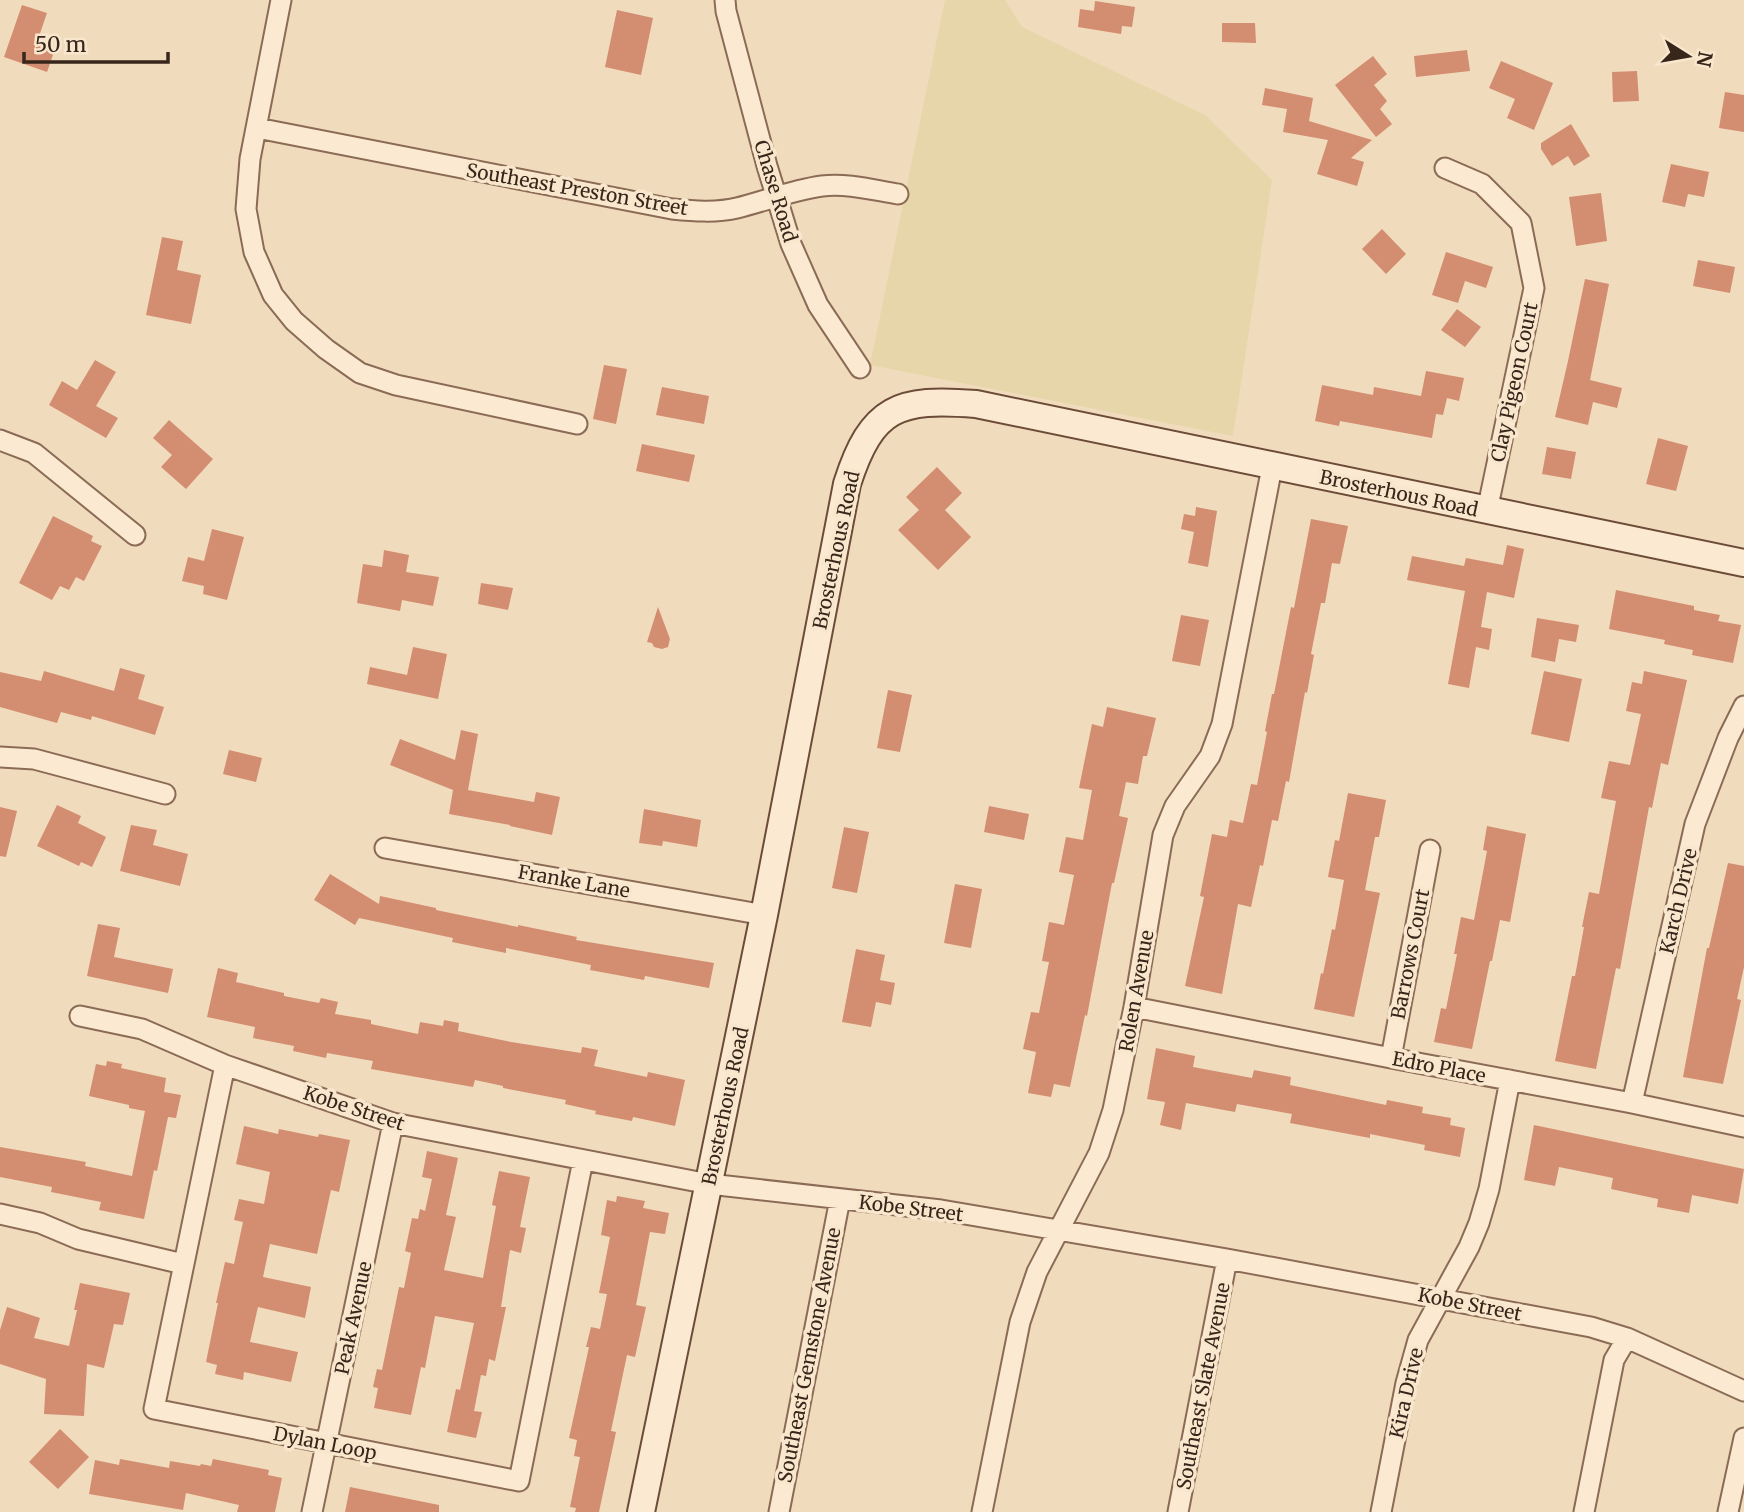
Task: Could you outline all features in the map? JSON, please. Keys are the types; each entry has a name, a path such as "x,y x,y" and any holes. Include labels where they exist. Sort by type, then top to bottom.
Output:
{"street":[{"path":"281,0 250,159 246,209 254,253 273,295 302,328 360,373 396,385 577,424"},
{"name":"Chase Road","path":"725,0 791,244 818,305 860,368"},
{"name":"Southeast Preston Street","path":"257,128 672,209 734,209 805,189 843,185 898,194"},
{"name":"Clay Pigeon Court","path":"1445,168 1482,184 1521,223 1534,288 1487,511"},
{"name":"Brosterhous Road","path":"641,1512 764,915 847,484 856,457 870,433 889,413 916,403 944,401 976,404 1744,563"},
{"path":"0,440 34,453 135,535"},
{"name":"Rolen Avenue","path":"982,1512 1020,1322 1037,1272 1099,1153 1113,1110 1134,1007 1163,835 1175,806 1210,756 1222,724 1272,467"},
{"name":"Karch Drive","path":"1632,1103 1695,824 1728,738 1744,705"},
{"path":"0,757 34,758 165,794"},
{"name":"Franke Lane","path":"385,848 764,915"},
{"name":"Barrows Court","path":"1391,1058 1430,850"},
{"name":"Edro Place","path":"1134,1007 1744,1127"},
{"name":"Kobe Street","path":"80,1016 142,1029 225,1065 393,1123 709,1184 941,1210 1227,1259 1591,1327 1627,1338 1744,1391"},
{"name":"Dylan Loop","path":"225,1065 154,1409 519,1481 583,1160"},
{"name":"Kira Drive","path":"1381,1512 1406,1383 1418,1340 1469,1247 1479,1223 1489,1189 1510,1080"},
{"name":"Peak Avenue","path":"312,1512 393,1123"},
{"name":"Southeast Gemstone Avenue","path":"779,1512 840,1199"},
{"path":"0,1214 40,1223 78,1239 183,1264"},
{"name":"Southeast Slate Avenue","path":"1178,1512 1227,1259"},
{"path":"1584,1512 1614,1360 1627,1338"},
{"path":"1728,1512 1744,1438"}],"shaded area":[{"path":"945,0 1005,0 1022,27 1205,115 1272,180 1233,436 870,365"}],"building":[{"path":"1095,1 1135,7 1132,27 1122,26 1121,34 1078,27 1080,9 1094,11"},
{"path":"22,5 47,13 36,45 54,52 47,72 4,57"},
{"path":"617,10 653,18 641,75 605,67"},
{"path":"1222,23 1255,23 1256,43 1222,42"},
{"path":"1467,50 1470,71 1416,77 1414,56"},
{"path":"1373,56 1387,74 1374,85 1387,101 1380,109 1392,124 1376,137 1335,85"},
{"path":"1501,61 1553,83 1534,130 1507,118 1515,99 1489,88"},
{"path":"1637,71 1639,101 1613,102 1612,72"},
{"path":"1265,88 1313,98 1309,121 1372,140 1351,158 1364,162 1357,186 1317,174 1328,140 1283,132 1287,109 1262,105"},
{"path":"1725,92 1744,95 1744,132 1719,128"},
{"path":"1571,124 1590,156 1574,166 1568,156 1552,166 1541,149 1541,143"},
{"path":"1671,164 1709,172 1704,197 1688,194 1685,207 1662,202"},
{"path":"1601,193 1607,241 1576,246 1569,197"},
{"path":"1382,229 1406,254 1386,274 1362,249"},
{"path":"162,237 183,241 177,270 201,275 191,324 146,315"},
{"path":"1446,252 1493,267 1486,288 1465,281 1458,303 1432,295"},
{"path":"1698,260 1735,267 1730,293 1693,286"},
{"path":"1585,279 1609,284 1590,380 1622,388 1617,408 1593,402 1588,425 1555,417"},
{"path":"1457,309 1481,327 1465,347 1441,330"},
{"path":"95,360 116,372 96,406 118,418 106,438 49,405 62,381 77,390"},
{"path":"604,365 627,369 616,424 593,419"},
{"path":"1426,371 1464,378 1459,401 1447,398 1443,415 1436,414 1432,438 1340,421 1339,426 1315,421 1322,385 1373,395 1374,387 1421,396"},
{"path":"662,387 709,396 704,424 656,415"},
{"path":"169,420 213,459 186,489 161,467 172,455 153,438"},
{"path":"1658,438 1688,446 1676,491 1646,484"},
{"path":"642,444 695,455 689,482 636,471"},
{"path":"1547,447 1576,452 1571,479 1542,474"},
{"path":"937,467 962,493 945,510 971,537 938,570 898,530 919,510 906,497"},
{"path":"1196,507 1217,511 1208,567 1188,563 1194,532 1181,529 1184,514 1195,516"},
{"path":"53,516 93,536 91,541 102,546 84,581 76,577 69,590 60,586 52,600 19,583"},
{"path":"1311,519 1348,526 1340,564 1332,563 1325,603 1321,603 1311,654 1314,655 1289,782 1286,781 1278,821 1272,820 1251,907 1238,904 1222,994 1185,986 1204,897 1200,896 1212,834 1227,837 1230,820 1243,823 1251,784 1257,785 1272,694 1291,607 1294,608"},
{"path":"212,529 244,537 227,600 203,594 204,586 182,581 188,557 204,561"},
{"path":"1507,545 1524,549 1514,598 1487,592 1481,627 1492,629 1489,650 1476,647 1469,688 1448,684 1465,591 1407,580 1412,556 1464,566 1466,558 1503,565"},
{"path":"384,550 409,555 406,572 439,577 433,606 402,600 400,611 357,603 363,564 382,567"},
{"path":"481,583 513,588 508,610 478,604"},
{"path":"1616,590 1694,606 1694,610 1720,615 1718,621 1741,625 1733,663 1692,655 1693,650 1664,644 1665,640 1609,629"},
{"path":"658,607 670,639 668,647 662,649 647,642"},
{"path":"1181,615 1209,620 1200,666 1172,661"},
{"path":"1537,618 1579,625 1576,642 1559,639 1555,662 1531,657"},
{"path":"413,647 447,654 438,699 367,684 370,667 407,675"},
{"path":"120,668 145,675 138,699 164,707 155,735 92,716 91,720 61,712 57,723 0,707 0,672 41,681 44,671 114,691"},
{"path":"1544,671 1582,679 1569,742 1531,734"},
{"path":"1644,671 1687,680 1668,765 1661,763 1652,808 1649,807 1620,969 1616,968 1596,1069 1555,1061 1572,976 1575,976 1589,892 1599,894 1616,801 1601,798 1609,761 1630,765 1641,714 1626,711 1632,682 1642,684"},
{"path":"888,690 912,695 900,752 877,748"},
{"path":"1107,707 1156,718 1147,756 1143,756 1138,784 1126,782 1119,816 1128,818 1070,1087 1054,1084 1051,1097 1028,1093 1036,1052 1023,1049 1031,1012 1039,1013 1049,962 1042,961 1049,922 1064,925 1074,875 1059,872 1066,837 1083,840 1092,790 1079,788 1092,724 1103,727"},
{"path":"461,730 478,734 468,790 534,802 536,792 560,797 552,835 449,814 453,790 390,765 400,739 455,760"},
{"path":"229,750 262,758 256,782 223,774"},
{"path":"1348,793 1386,800 1379,837 1375,837 1365,890 1380,893 1354,1017 1314,1009 1332,929 1335,930 1344,880 1328,877 1335,840 1339,841"},
{"path":"57,805 81,816 78,823 106,837 92,867 81,862 79,866 37,846"},
{"path":"989,806 1029,814 1024,840 984,832"},
{"path":"0,807 17,811 6,857 0,856"},
{"path":"644,809 701,820 697,847 663,841 662,846 639,843"},
{"path":"131,825 157,830 153,845 188,854 180,886 120,871"},
{"path":"1487,826 1526,834 1510,922 1500,920 1472,1049 1434,1042 1441,1008 1446,1009 1461,917 1474,920 1487,851 1483,850"},
{"path":"844,827 869,832 857,893 832,888"},
{"path":"1728,863 1744,866 1744,967 1737,999 1741,1000 1723,1084 1683,1077 1707,948"},
{"path":"330,874 379,904 380,896 436,910 577,937 576,940 714,963 709,988 645,976 644,980 590,970 591,965 506,948 506,953 452,942 453,938 359,918 355,925 314,900"},
{"path":"955,884 982,889 971,948 944,943"},
{"path":"98,924 120,928 114,957 173,969 168,993 87,976"},
{"path":"856,949 885,955 880,980 895,983 891,1005 876,1002 871,1027 842,1022"},
{"path":"218,968 238,973 236,982 284,993 284,996 319,1003 321,998 338,1002 335,1014 371,1020 371,1024 418,1034 420,1022 443,1026 444,1020 459,1023 458,1031 511,1042 581,1053 582,1047 598,1050 594,1066 647,1077 648,1072 685,1080 675,1126 633,1117 632,1121 595,1114 596,1111 565,1104 566,1100 475,1080 473,1087 371,1069 373,1061 327,1053 326,1058 293,1051 294,1046 253,1038 255,1027 207,1017"},
{"path":"1156,1048 1195,1056 1193,1067 1252,1078 1254,1070 1291,1077 1290,1085 1386,1105 1387,1100 1423,1107 1422,1113 1451,1118 1450,1125 1465,1128 1460,1157 1424,1150 1425,1145 1370,1134 1370,1138 1290,1123 1292,1114 1237,1104 1235,1112 1186,1103 1181,1130 1160,1125 1165,1102 1147,1099"},
{"path":"107,1061 122,1064 121,1068 166,1078 164,1092 181,1095 176,1118 168,1117 144,1219 99,1210 101,1202 51,1192 52,1187 0,1177 0,1147 86,1162 85,1166 132,1176 145,1111 89,1096 96,1064 106,1066"},
{"path":"1534,1125 1744,1169 1738,1204 1692,1195 1689,1213 1657,1207 1658,1199 1611,1189 1613,1178 1559,1167 1555,1186 1524,1180"},
{"path":"244,1126 278,1134 279,1129 350,1140 339,1192 331,1190 317,1254 270,1244 263,1277 311,1287 305,1318 258,1307 250,1342 298,1352 291,1382 244,1372 243,1380 215,1374 217,1365 206,1362 225,1262 234,1264 243,1222 234,1220 239,1199 264,1204 270,1172 236,1164"},
{"path":"427,1151 458,1158 446,1215 456,1217 444,1270 483,1278 496,1206 492,1205 499,1171 530,1177 520,1227 526,1228 521,1253 510,1250 501,1307 506,1307 495,1361 489,1359 486,1376 481,1375 474,1411 482,1412 476,1438 447,1432 456,1389 460,1390 474,1323 435,1316 425,1368 421,1367 411,1415 374,1408 378,1388 373,1387 377,1369 382,1370 399,1287 404,1288 411,1253 405,1251 412,1218 418,1219 420,1209 425,1211 432,1179 422,1177"},
{"path":"617,1196 645,1201 643,1208 669,1213 665,1234 650,1232 636,1305 646,1307 635,1357 627,1355 611,1431 616,1432 599,1512 575,1512 576,1508 570,1507 580,1457 574,1456 577,1440 569,1438 591,1327 600,1329 607,1294 599,1293 610,1237 601,1235 607,1200 616,1202"},
{"path":"80,1283 130,1293 123,1325 114,1324 104,1368 87,1364 84,1416 44,1414 46,1379 0,1364 0,1330 7,1307 40,1318 34,1338 69,1346"},
{"path":"60,1429 89,1457 58,1489 29,1462"},
{"path":"120,1459 169,1468 170,1461 211,1466 213,1459 269,1470 268,1475 282,1478 275,1512 237,1512 239,1505 186,1493 183,1510 89,1494 95,1460 119,1465"},
{"path":"350,1487 439,1505 439,1512 345,1512"}]}
